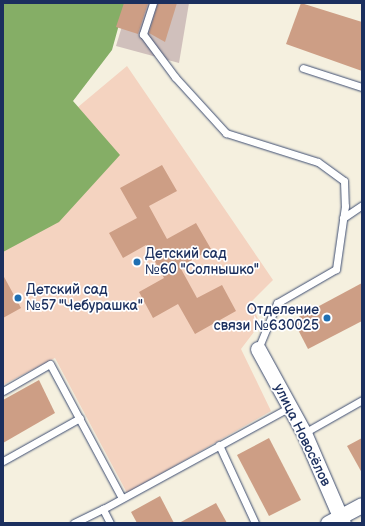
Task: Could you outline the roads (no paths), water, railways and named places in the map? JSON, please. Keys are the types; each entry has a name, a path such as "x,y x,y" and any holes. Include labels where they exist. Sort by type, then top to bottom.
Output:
{"street":[{"name":"улица Новосёлов","path":"258,349 304,433 337,521"},
{"path":"337,521 362,505"}],"lane":[{"path":"153,3 143,34 175,77 226,133 318,162 344,181 343,218 336,269 277,303 258,349"},
{"path":"303,68 362,88"},
{"path":"343,218 362,205"},
{"path":"3,391 50,364 122,498"},
{"path":"304,433 362,400"},
{"path":"74,523 103,509 290,407"},
{"path":"3,461 80,418"},
{"path":"219,445 255,523"},
{"path":"103,509 110,523"}],"place":[{"name":"Детский сад №60 \"Солнышко\"","path":"137,262"},
{"name":"Детский сад №57 \"Чебурашка\"","path":"18,298"},
{"name":"Отделение связи №630025","path":"327,318"}]}
